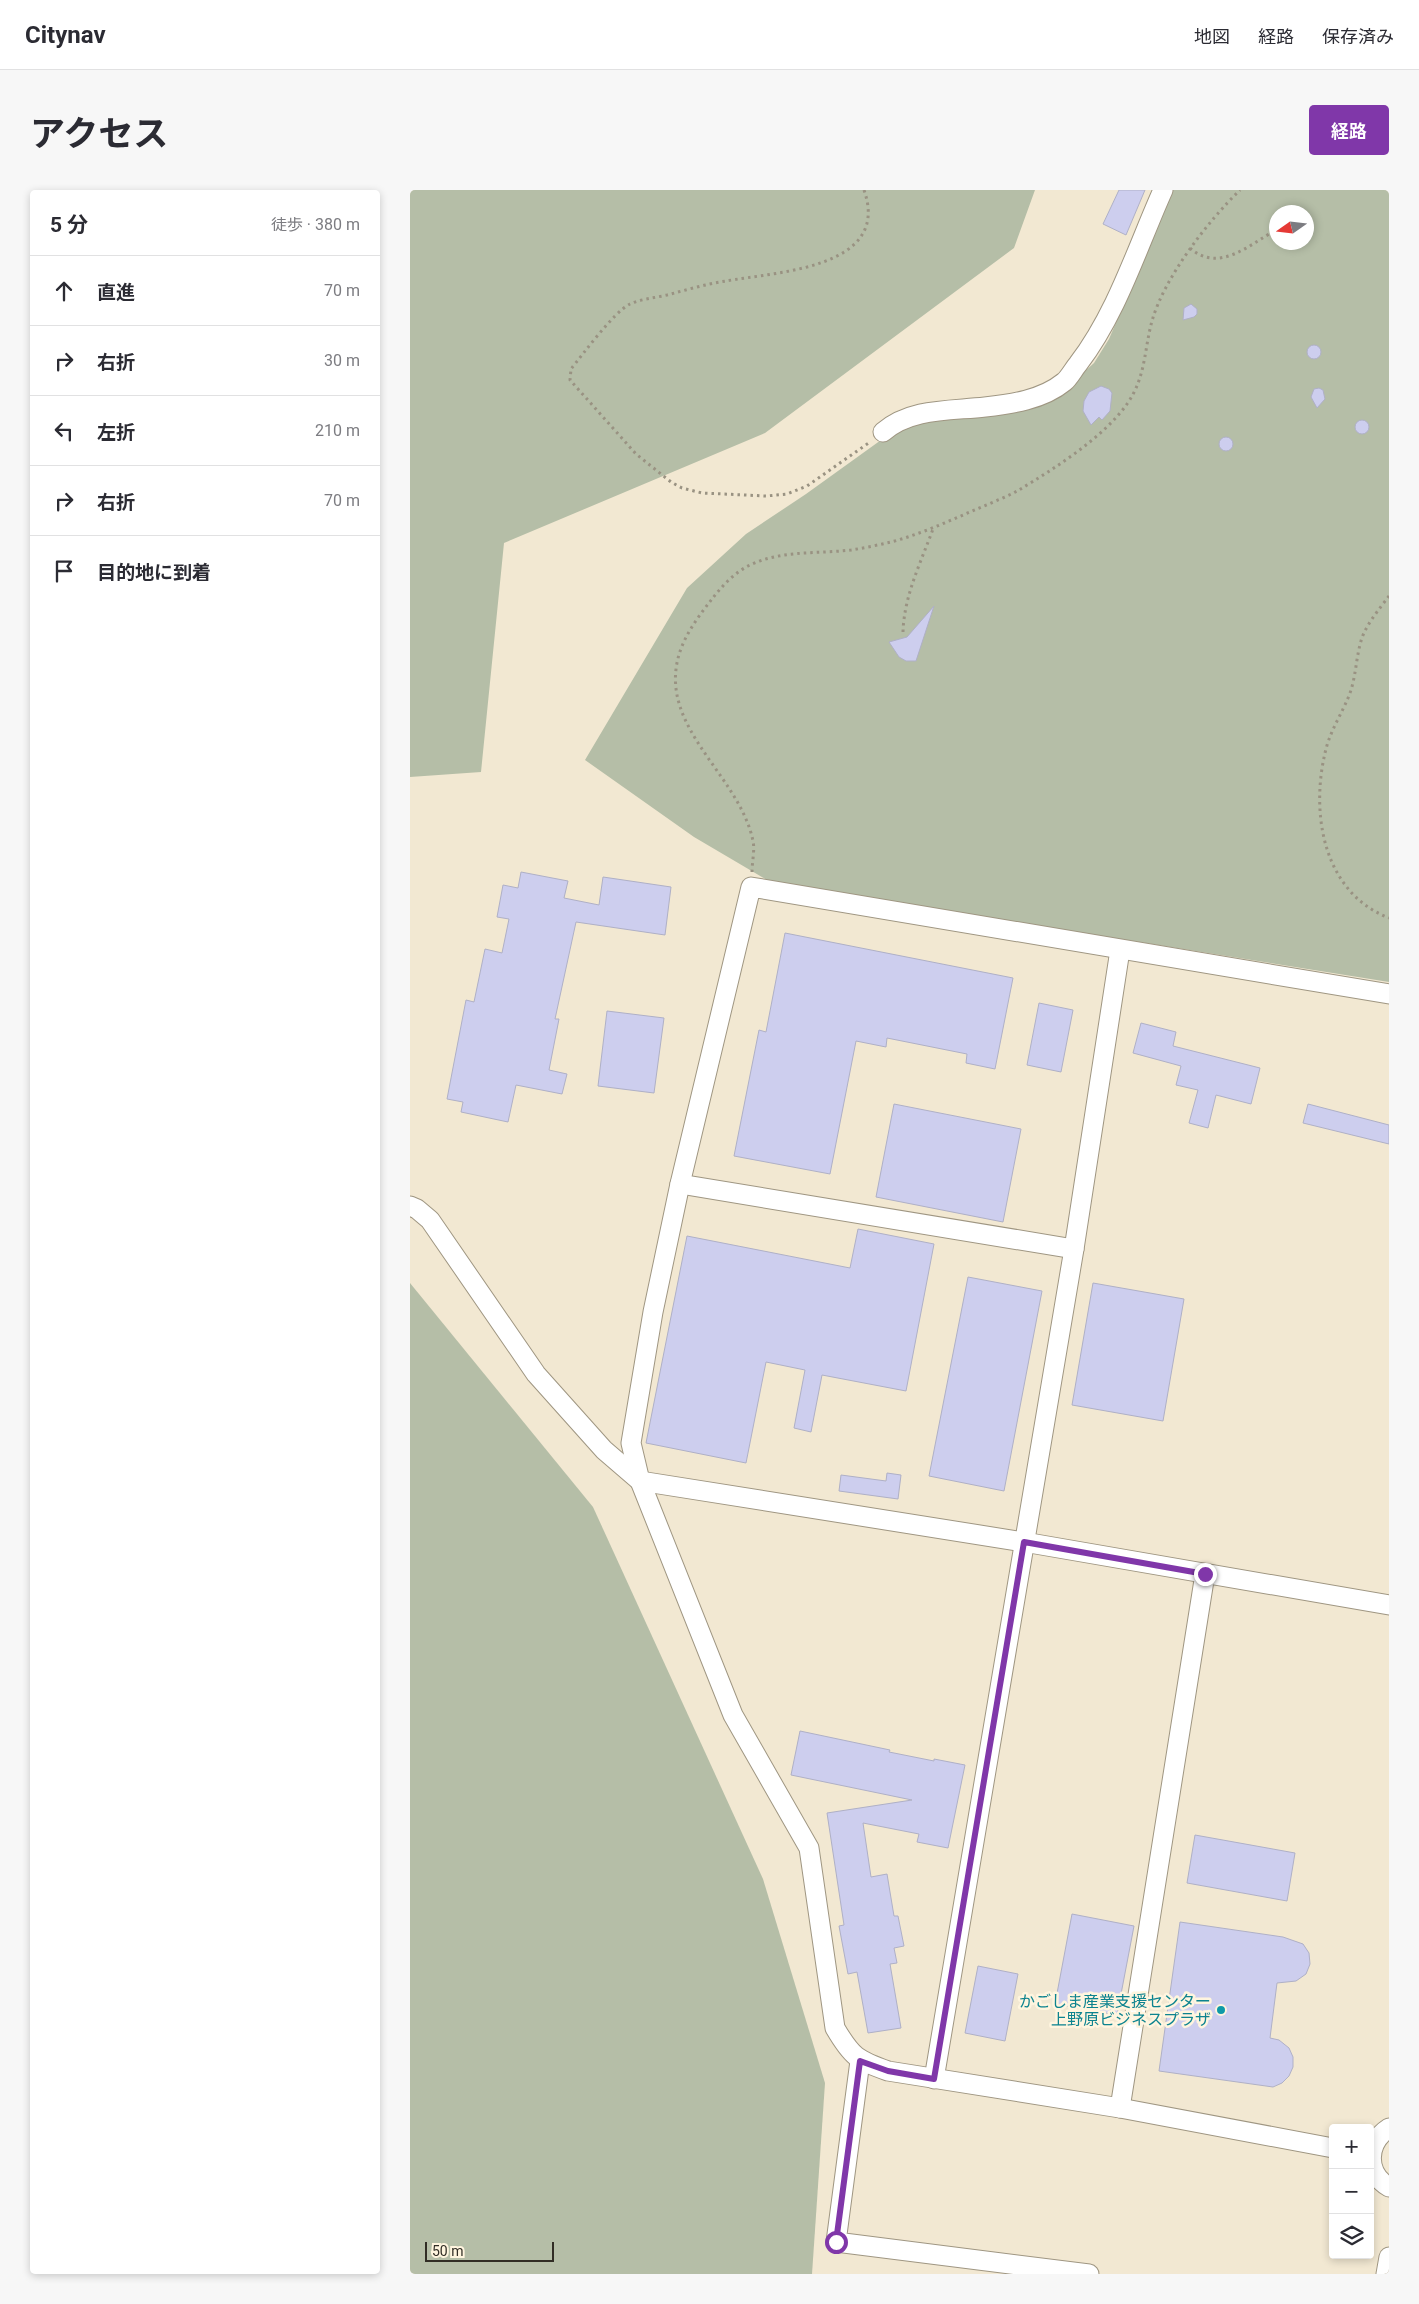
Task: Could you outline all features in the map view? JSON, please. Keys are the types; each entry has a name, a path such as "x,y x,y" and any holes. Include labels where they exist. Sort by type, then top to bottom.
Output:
{"street":[{"path":"884,432 895,422 905,418 1008,404 1033,398 1064,382 1093,344 1125,278 1163,190"},
{"path":"1329,2147 1120,2108 888,2071 860,2061 846,2046 835,2028 808,1848 733,1715 640,1481 631,1443 653,1312 680,1184 751,887 1389,994"},
{"path":"934,2079 1074,1249 1120,950"},
{"path":"680,1184 1074,1249"},
{"path":"410,1206 418,1209 430,1220 536,1374 604,1450 640,1481 1024,1542 1389,1605"},
{"path":"1120,2108 1205,1574"},
{"path":"860,2061 836,2242 1088,2274"},
{"path":"1374,2146 1379,2135 1389,2128"},
{"path":"1374,2168 1376,2175 1389,2188"},
{"path":"1386,2274 1389,2257"}],"path":[{"path":"864,190 869,206 869,220 861,236 846,252 827,262 796,271 725,281 626,306 570,369 570,380 636,454 670,482 682,488 702,493 766,496 787,494 807,486 884,432"},
{"path":"751,887 754,842 739,803 686,726 679,706 676,674 682,647 700,613 724,584 750,565 788,554 859,548 891,542 933,529 1018,491 1071,455 1114,420 1128,402 1140,381 1152,321 1171,280 1190,248 1240,190"},
{"path":"1190,248 1200,257 1214,258 1244,251 1269,235"},
{"path":"903,632 903,616 908,596 933,529"},
{"path":"1389,596 1361,639 1350,693 1332,729 1326,749 1320,780 1319,801 1326,846 1336,872 1361,902 1370,909 1389,918"}],"green space":[{"path":"410,190 1035,190 1014,248 765,433 504,543 481,772 410,777"},
{"path":"1173,190 1389,190 1389,982 772,883 694,837 585,760 687,588 746,534 806,494 888,435 910,426 1061,393 1094,363 1109,339"},
{"path":"410,1283 593,1507 763,1879 825,2083 812,2274 410,2274"}],"building":[{"path":"1119,190 1145,190 1126,235 1103,224"},
{"path":"1191,304 1197,309 1197,314 1194,317 1183,320 1184,308"},
{"path":"1311,345 1317,345 1321,352 1317,359 1311,359 1307,355 1307,349"},
{"path":"1101,386 1109,389 1112,393 1110,411 1102,420 1099,417 1091,425 1083,411 1084,401 1089,392"},
{"path":"1319,388 1323,390 1325,399 1317,408 1311,397 1314,389"},
{"path":"1362,420 1367,422 1369,427 1367,432 1362,434 1357,432 1355,427 1357,422"},
{"path":"1223,437 1229,437 1233,444 1229,451 1223,451 1219,447 1219,441"},
{"path":"934,606 916,661 906,661 899,657 889,642 907,637"},
{"path":"521,872 568,881 564,898 599,905 603,877 671,887 665,935 576,922 555,1019 559,1019 549,1070 567,1074 562,1094 516,1085 508,1122 461,1112 463,1102 447,1099 466,1000 474,1002 485,949 502,953 509,919 497,917 503,885 518,888"},
{"path":"785,933 1013,978 995,1069 966,1063 967,1054 887,1038 886,1047 856,1041 830,1174 734,1156 759,1030 766,1032"},
{"path":"1039,1003 1073,1010 1061,1072 1027,1065"},
{"path":"607,1011 664,1018 654,1093 598,1086"},
{"path":"1141,1023 1176,1032 1173,1046 1260,1068 1251,1104 1216,1095 1208,1128 1189,1123 1198,1090 1176,1085 1181,1066 1133,1053"},
{"path":"894,1104 1021,1129 1003,1222 876,1197"},
{"path":"1308,1104 1389,1125 1389,1144 1303,1123"},
{"path":"858,1229 934,1244 906,1391 822,1375 811,1432 794,1428 805,1370 766,1362 746,1463 646,1443 687,1236 850,1268"},
{"path":"968,1277 1042,1291 1004,1491 929,1476"},
{"path":"1093,1283 1184,1299 1163,1421 1072,1405"},
{"path":"887,1473 901,1475 898,1499 839,1491 841,1475 886,1481"},
{"path":"800,1731 890,1750 889,1752 965,1765 948,1848 917,1842 919,1834 863,1823 871,1877 887,1874 894,1916 898,1916 904,1946 894,1948 897,1963 890,1964 901,2028 868,2033 857,1972 848,1974 839,1926 844,1925 827,1813 912,1800 791,1775"},
{"path":"1195,1835 1295,1853 1287,1901 1187,1883"},
{"path":"1072,1914 1134,1926 1117,2015 1055,2004"},
{"name":"かごしま産業支援センター 上野原ビジネスプラザ","path":"1180,1922 1283,1937 1303,1944 1309,1953 1310,1964 1306,1974 1296,1981 1277,1983 1270,2038 1279,2040 1289,2048 1293,2057 1293,2067 1289,2076 1282,2083 1273,2087 1159,2071"},
{"path":"978,1966 1018,1974 1005,2041 965,2033"}],"place":[{"name":"かごしま産業支援センター 上野原ビジネスプラザ","path":"1221,2010"}],"route":[{"path":"836,2242 860,2061 888,2071 934,2079 1024,1542 1205,1574"}]}
